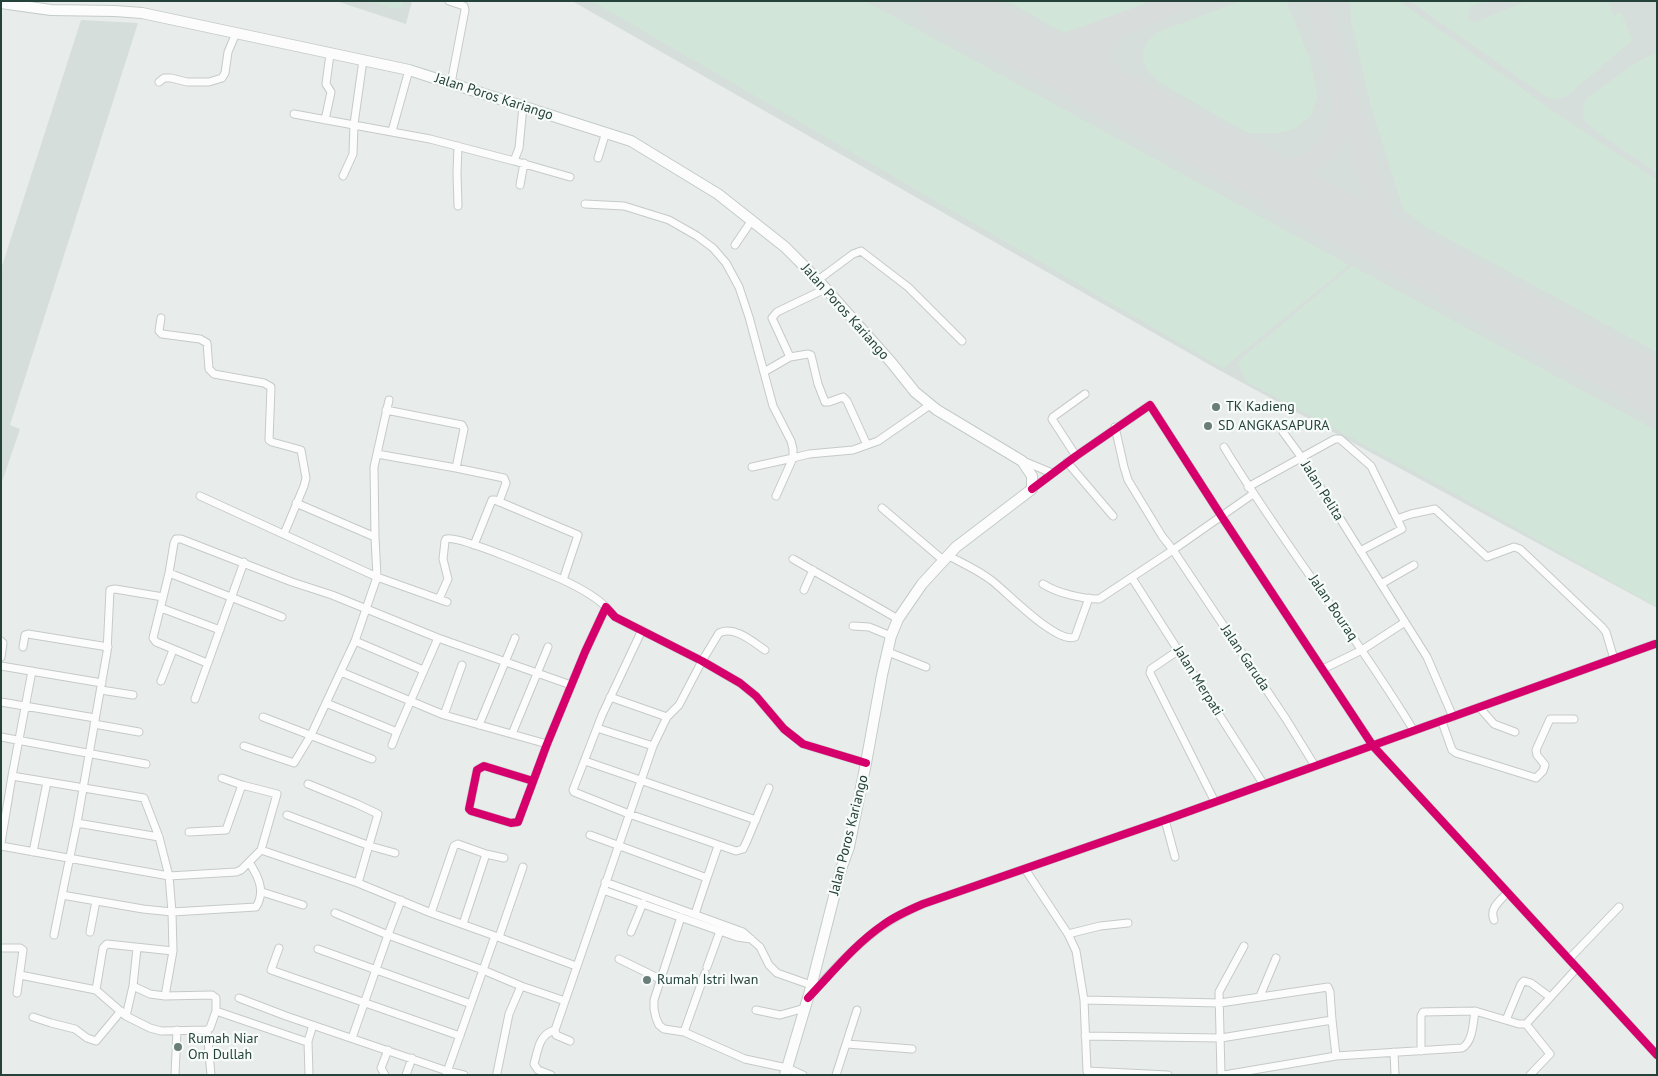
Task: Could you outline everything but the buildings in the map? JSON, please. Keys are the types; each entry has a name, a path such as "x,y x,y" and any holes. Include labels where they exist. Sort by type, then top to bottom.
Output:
{"main road":[{"name":"Jalan Poros Kariango","path":"1,3 60,11 135,12 409,70 631,141 718,194 785,247 818,280 915,392 963,427 1022,461"},
{"path":"1022,461 1032,476 1032,489"},
{"name":"Jalan Poros Kariango","path":"786,1072 849,847 876,705 891,636 898,619 922,584 945,558 968,537 1032,489"}],"street":[{"path":"449,1 465,8 451,83"},
{"path":"159,82 164,78 187,82 209,82 222,78 226,73 228,52 236,33"},
{"path":"325,120 331,92 326,84 330,54"},
{"path":"343,176 353,154 354,124 363,60"},
{"path":"392,131 409,70"},
{"path":"514,161 519,148 523,106"},
{"path":"294,114 392,131 458,146 570,177"},
{"path":"598,158 606,132"},
{"path":"458,146 458,206"},
{"path":"520,185 524,164"},
{"path":"585,204 624,206 669,220 697,236 713,248 726,264 739,287 749,317 773,406 794,449 793,458 776,496"},
{"path":"735,245 752,220"},
{"path":"818,280 853,254 861,252 908,287 962,341"},
{"path":"790,357 772,318 777,312 824,288"},
{"path":"161,318 160,331 162,334 200,339 207,342 209,369 214,374 271,386 269,440 299,449 302,454 305,482 284,534"},
{"path":"764,372 790,357 811,355 818,384 825,402 843,397 847,401 867,445"},
{"path":"1076,456 1052,419 1053,416 1085,394"},
{"path":"244,746 294,763 326,704 355,641 377,576 374,467 389,400"},
{"path":"752,467 809,454 853,450 886,437 930,404"},
{"path":"1032,489 1115,427 1150,404 1373,746 1657,1055"},
{"path":"386,410 462,425 464,429 456,468"},
{"name":"Jalan Garuda","path":"1115,427 1128,480 1162,536 1286,719 1315,766"},
{"name":"Jalan Pelita","path":"1283,432 1302,458 1427,657 1453,717"},
{"path":"1044,584 1053,590 1089,598 1100,598 1222,517 1251,491 1302,458 1340,439 1371,466 1402,529 1360,551"},
{"name":"Jalan Bouraq","path":"1224,447 1251,491 1362,650 1414,731"},
{"path":"377,454 506,479 499,502"},
{"path":"1022,461 1052,473"},
{"path":"1067,462 1113,516"},
{"path":"200,496 377,576 447,602"},
{"path":"474,545 490,502 493,500 499,502 578,535 563,580"},
{"path":"296,503 375,537"},
{"path":"882,508 945,558 990,579 1042,625 1070,638 1075,637 1089,598"},
{"path":"1397,519 1435,509 1487,558 1514,547 1520,548 1602,627 1606,632 1614,660"},
{"path":"439,599 448,579 443,559 446,539 452,538 474,545 563,580 600,601 615,616 702,661 745,687 756,696 784,729 803,744 866,763"},
{"path":"207,663 153,640 174,543 178,539 244,562 438,638 572,685"},
{"path":"793,559 898,619"},
{"path":"196,699 207,663 244,562"},
{"path":"1381,584 1414,565"},
{"path":"804,590 813,570"},
{"path":"169,573 282,617"},
{"name":"Jalan Merpati","path":"1132,578 1264,785"},
{"path":"54,936 77,823 108,647 111,590 115,589 163,597"},
{"path":"533,781 484,766 480,767 477,770 469,809 511,823 517,823 533,781 547,744 606,607"},
{"path":"161,608 220,630"},
{"path":"1323,669 1362,650 1405,622"},
{"path":"853,626 869,627 891,636"},
{"path":"642,630 610,697 574,791 629,814 736,851 742,849 769,788"},
{"path":"570,1042 556,1035 555,1030 653,746 668,717 679,706 717,636 723,631 728,630 740,634 765,650"},
{"path":"22,647 25,636 28,634 108,647"},
{"path":"392,745 438,638"},
{"path":"479,725 515,638"},
{"path":"1,641 3,643 1,657"},
{"path":"355,641 423,670"},
{"path":"756,1010 780,1015 806,1003 858,946 882,926 923,904 1442,722 1655,644"},
{"path":"512,734 548,647"},
{"path":"161,681 173,650"},
{"path":"1179,650 1151,669 1150,673 1215,802"},
{"path":"888,652 926,667"},
{"path":"444,715 462,665"},
{"path":"1,666 32,671 133,695"},
{"path":"32,671 1,844 70,859 169,876 236,872 241,870 261,850 276,794 222,778"},
{"path":"340,672 444,715 547,744"},
{"path":"610,697 668,717"},
{"path":"1,702 139,732"},
{"path":"326,704 397,732"},
{"path":"1479,707 1494,724 1515,732"},
{"path":"263,717 372,759"},
{"path":"1442,722 1452,750 1456,753 1536,778 1545,765 1537,755 1536,750 1550,718 1574,719"},
{"path":"597,728 653,746"},
{"path":"1,737 19,742 146,764"},
{"path":"585,761 756,820"},
{"path":"12,776 144,798 159,837 169,876 173,951 165,996"},
{"path":"34,852 47,782"},
{"path":"308,784 377,812 378,816 370,846 358,883"},
{"path":"189,832 228,829 242,785"},
{"path":"287,815 370,846 395,853"},
{"path":"1165,820 1175,857"},
{"path":"77,823 159,837"},
{"path":"590,835 707,878"},
{"path":"431,913 454,846 458,844 504,858"},
{"path":"695,914 718,846"},
{"path":"261,850 358,883 431,913 576,966"},
{"path":"463,924 486,854"},
{"path":"62,895 172,912 252,908 258,904 262,892 257,876 249,862"},
{"path":"447,1073 470,1004 523,867"},
{"path":"1025,869 1068,934 1076,951 1084,1000 1087,1073 1168,1075"},
{"path":"604,886 642,903 737,937 751,939"},
{"path":"604,886 695,914 743,932 760,947 769,965 777,973 811,985"},
{"path":"262,892 303,905"},
{"path":"1494,920 1492,912 1508,892"},
{"path":"352,1038 401,900"},
{"path":"90,932 96,901"},
{"path":"631,932 642,903"},
{"path":"1569,959 1619,907"},
{"path":"335,913 520,986 565,1001"},
{"path":"681,917 654,1000 654,1010 659,1024 664,1029 684,1032 745,1060 803,1075"},
{"path":"1068,934 1100,926 1128,923"},
{"path":"684,1032 720,931"},
{"path":"96,990 103,948 107,944 173,951"},
{"path":"1244,946 1219,992 1223,1075 1336,1056 1462,1048 1467,1045 1475,1011"},
{"path":"1,948 20,948 23,950 17,993"},
{"path":"33,1017 51,1024 74,1029 91,1040 96,1041 124,1013 133,986 137,948"},
{"path":"279,948 271,970 460,1036"},
{"path":"318,949 470,1004"},
{"path":"1260,996 1276,958"},
{"path":"619,959 660,979"},
{"path":"1422,1051 1421,1016 1424,1012 1475,1011 1519,1024 1526,1024 1577,968"},
{"path":"20,975 96,990 124,1013 150,1028 161,1030 207,1030"},
{"path":"1506,1020 1524,981 1531,983 1550,997"},
{"path":"133,986 150,994 165,996 212,995 216,998 216,1011 210,1028 207,1030 211,1075"},
{"path":"497,1073 510,1014 520,986"},
{"path":"1084,1000 1220,1002 1328,987 1336,1056"},
{"path":"240,998 412,1058 447,1073 464,1075"},
{"path":"836,1075 857,1010"},
{"path":"216,1011 299,1040 308,1041"},
{"path":"1085,1036 1221,1038 1332,1020"},
{"path":"1526,1024 1550,1054 1530,1075"},
{"path":"309,1075 308,1041 313,1025"},
{"path":"175,1075 177,1030"},
{"path":"551,1075 538,1070 534,1064 544,1036 555,1030"},
{"path":"847,1044 912,1049"},
{"path":"384,1075 381,1068 388,1050"},
{"path":"1394,1052 1395,1075"},
{"path":"406,1075 412,1058"}],"shaded area":[{"path":"336,1 412,1 406,24"},
{"path":"572,1 1657,1 1657,608 1217,369"},
{"path":"81,20 138,23 10,425 20,429 1,485 1,269"}],"green space":[{"path":"370,1 404,1 403,6 394,9"},
{"path":"592,1 865,1 1349,265 1223,368"},
{"path":"1008,1 1145,1 1144,4 1066,32"},
{"path":"1241,1 1286,1 1289,8 1310,59 1317,95 1311,116 1294,129 1277,133 1248,133 1159,82 1145,64 1143,52 1156,33"},
{"path":"1350,1 1399,1 1553,111 1657,180 1657,352 1425,226 1403,209 1370,102 1351,20"},
{"path":"1410,1 1487,1 1470,7 1468,20 1477,22 1527,1 1608,1 1614,16 1621,12 1632,40 1567,96 1557,99 1548,98"},
{"path":"1657,52 1657,173 1592,128 1584,118 1583,110 1587,98 1634,64"},
{"path":"1352,266 1657,431 1657,607 1460,496 1246,381 1238,364 1242,358"}],"taxiway":[{"path":"1023,44 1044,49 1058,47 1183,1"},
{"path":"1316,1 1341,78 1382,218 1399,249"},
{"path":"1106,89 1101,62 1103,46 1112,31 1119,24"},
{"path":"1250,168 1270,173 1288,171 1313,159 1324,150 1332,139 1342,113 1342,98"}],"runway":[{"path":"943,1 1657,389"}],"cycle path":[{"path":"1032,489 1150,405 1373,746 1657,1055"},
{"path":"533,781 484,766 477,770 469,809 511,823 518,822 547,744 606,607 615,617 702,661 740,683 756,696 784,729 803,744 866,763"},
{"path":"808,998 862,941 892,919 923,904 1165,820 1655,644"}],"place":[{"name":"TK Kadieng","path":"1216,407"},
{"name":"SD ANGKASAPURA","path":"1208,426"},
{"name":"Rumah Istri Iwan","path":"647,980"},
{"name":"Rumah Niar Om Dullah","path":"178,1047"}]}
